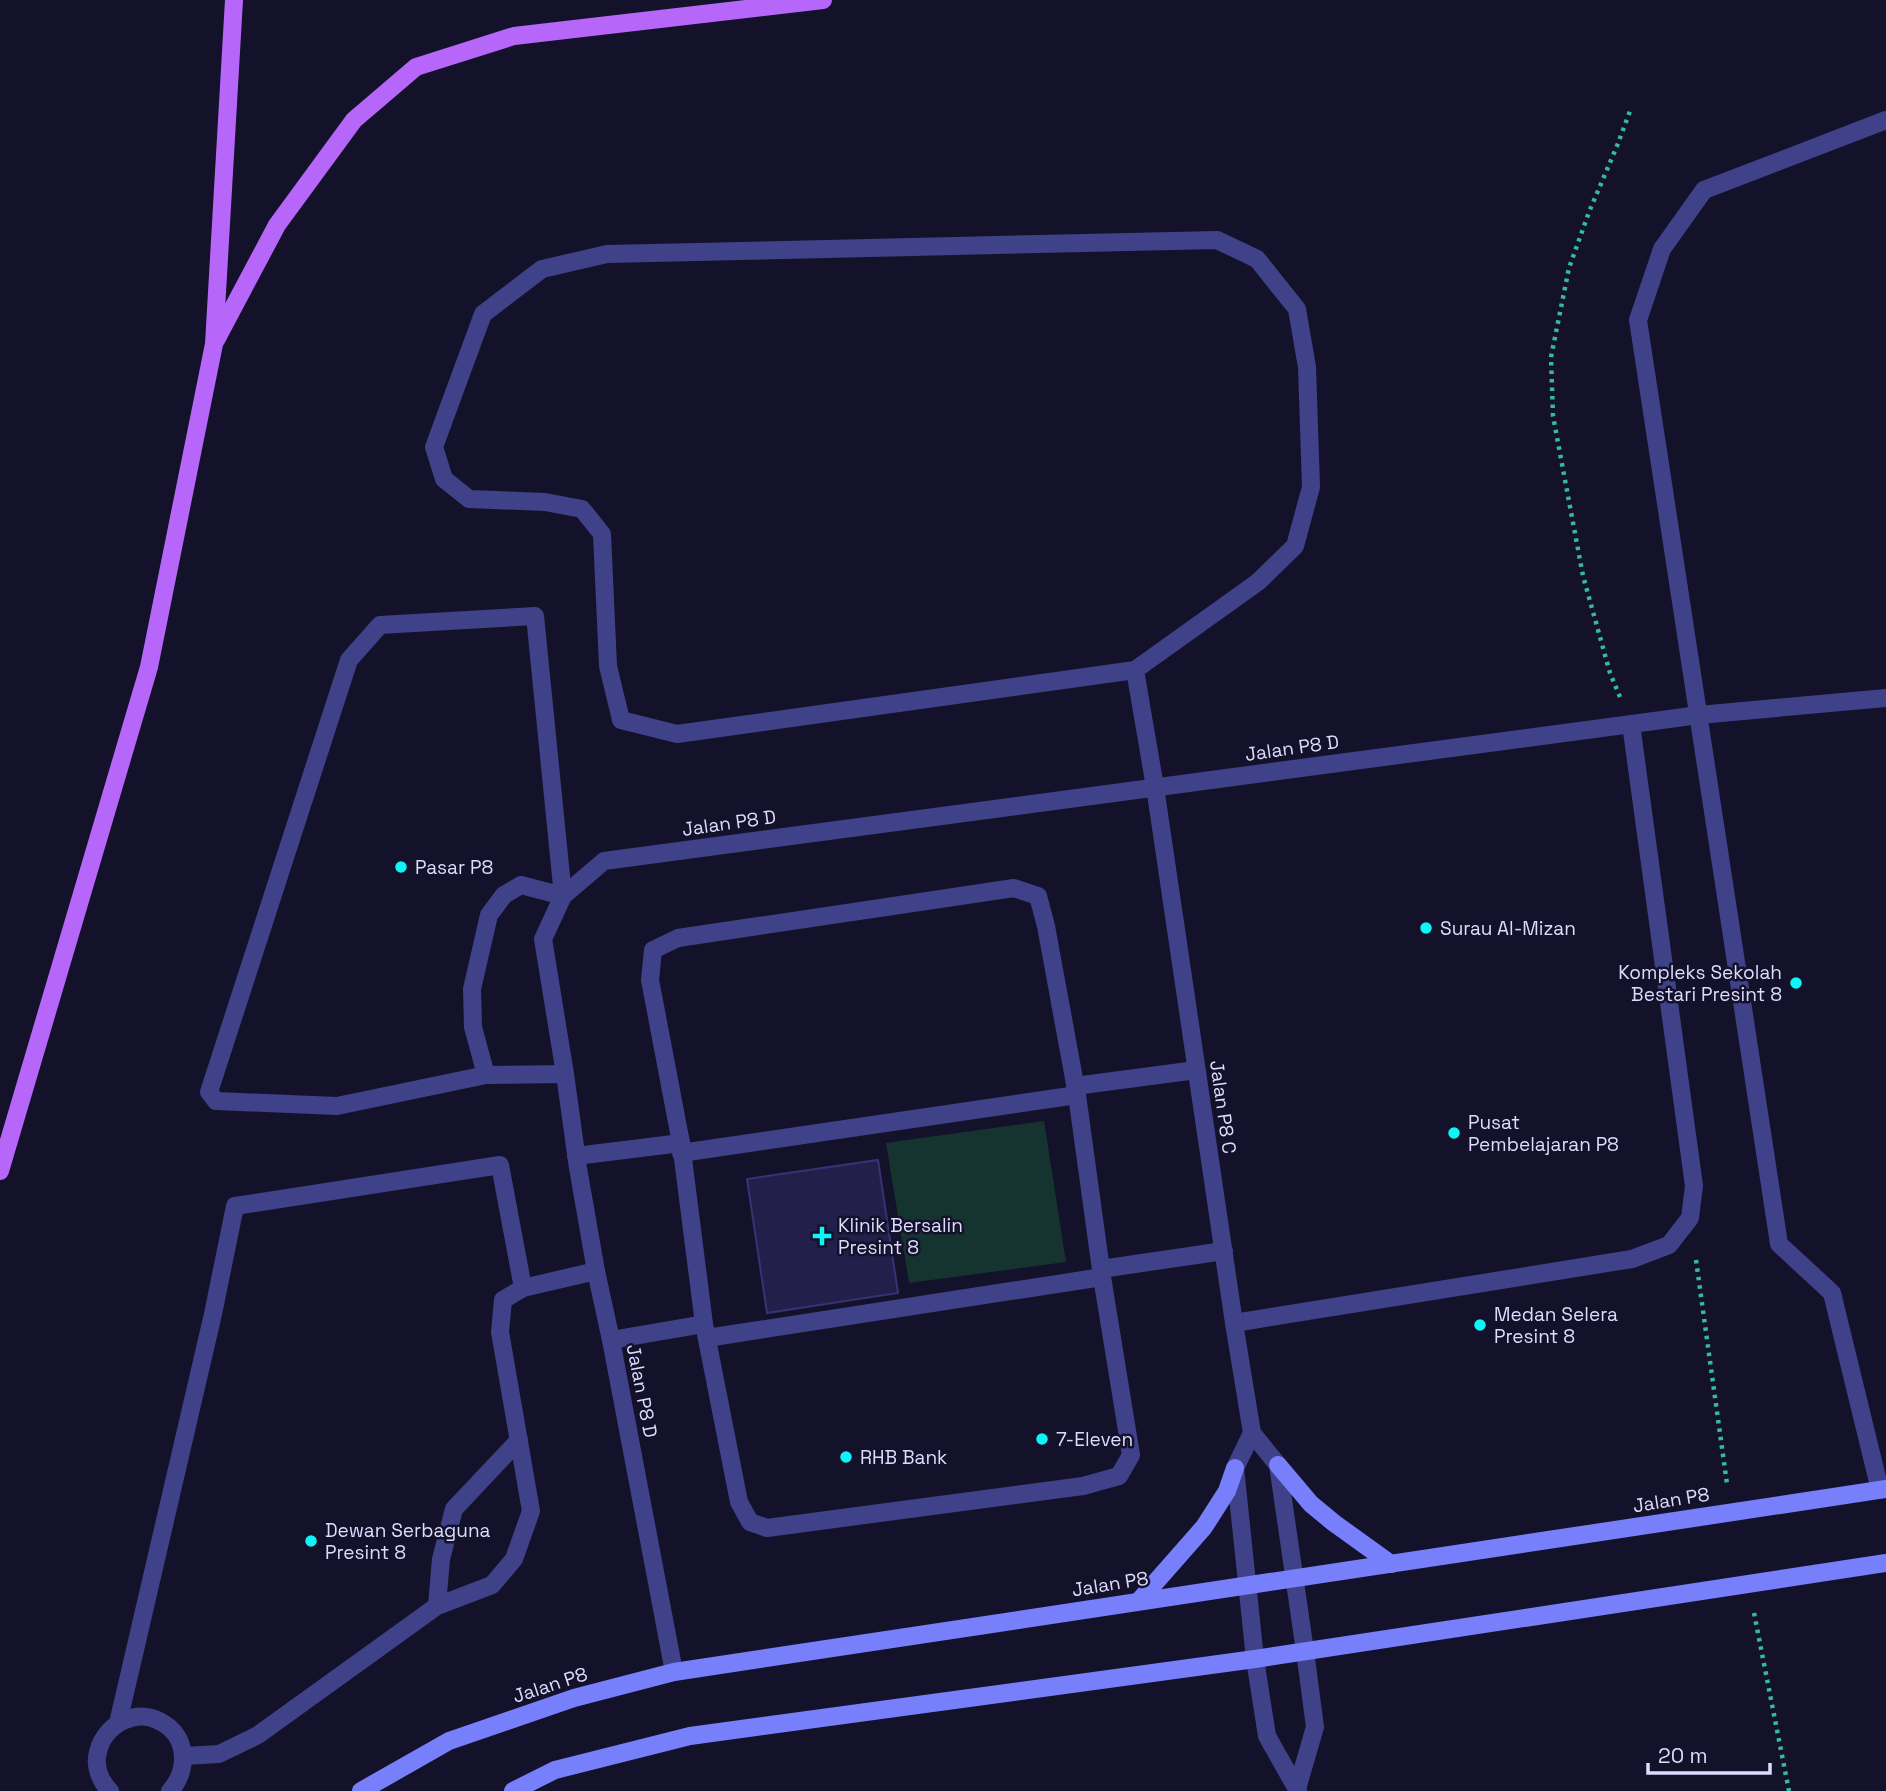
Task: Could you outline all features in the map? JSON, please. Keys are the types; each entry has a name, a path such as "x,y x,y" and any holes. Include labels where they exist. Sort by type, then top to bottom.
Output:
{"main road":[{"path":"0,1171 149,667 214,344 234,0"},
{"path":"214,344 277,225 354,120 415,67 514,36 823,0"}],"street":[{"path":"1883,1490 1832,1293 1779,1244 1638,320 1662,249 1704,190 1886,120"},
{"path":"1217,240 1257,259 1297,309 1307,367 1311,487 1295,546 1258,582 1135,670 677,734 621,720 608,666 602,534 582,509 545,502 469,499 444,479 434,447 483,314 542,269 607,254 1217,240"},
{"path":"486,1075 473,1027 472,989 489,915 504,895 521,885 563,896 535,616 380,625 349,660 209,1092 216,1101 337,1106 486,1075 565,1074"},
{"name":"Jalan P8 C","path":"1135,670 1252,1433 1278,1465"},
{"name":"Jalan P8 D","path":"674,1672 596,1271 543,939 563,896 604,861 1699,715 1886,698"},
{"path":"1234,1323 1632,1259 1669,1245 1690,1218 1694,1186 1631,724"},
{"path":"1014,888 1038,896 1076,1090 1101,1273 1131,1455 1119,1476 1083,1486 767,1528 750,1522 739,1502 705,1331 681,1148 650,980 653,950 678,938 1014,888"},
{"path":"576,1156 681,1148 1196,1070"},
{"path":"118,1723 235,1206 500,1165 523,1288"},
{"path":"611,1340 705,1331 1101,1273 1224,1251"},
{"path":"184,1756 219,1754 258,1735 437,1606 492,1585 514,1559 531,1511 500,1332 503,1300 523,1288 596,1271"},
{"path":"1139,1601 1204,1527 1227,1491 1252,1433"},
{"path":"437,1606 441,1559 454,1509 519,1440"},
{"path":"1278,1465 1311,1504 1391,1564"},
{"path":"1278,1465 1315,1727 1298,1790"},
{"path":"1235,1468 1255,1659 1267,1736 1298,1790"},
{"name":"Jalan P8","path":"361,1791 449,1741 574,1698 674,1672 1883,1490"},
{"path":"513,1791 555,1770 690,1736 1255,1659 1886,1563"},
{"path":"110,1791 98,1772 96,1759 99,1744 106,1732 131,1717 160,1721 172,1730 180,1742 184,1756 182,1770 177,1783 170,1791"}],"path":[{"path":"1630,111 1569,268 1551,357 1553,416 1583,576 1610,673 1631,724"},
{"path":"1690,1218 1731,1512"},
{"path":"1748,1584 1789,1791"}],"green space":[{"path":"1044,1121 1066,1262 909,1283 886,1143"}],"building":[{"name":"Klinik Bersalin Presint 8","path":"878,1160 898,1293 767,1313 747,1179"}],"place":[{"name":"Pasar P8","path":"401,867"},
{"name":"Surau Al-Mizan","path":"1426,928"},
{"name":"Kompleks Sekolah Bestari Presint 8","path":"1796,983"},
{"name":"Pusat Pembelajaran P8","path":"1454,1133"},
{"name":"Klinik Bersalin Presint 8","path":"822,1236"},
{"name":"Medan Selera Presint 8","path":"1480,1325"},
{"name":"7-Eleven","path":"1042,1439"},
{"name":"RHB Bank","path":"846,1457"},
{"name":"Dewan Serbaguna Presint 8","path":"311,1541"}]}
